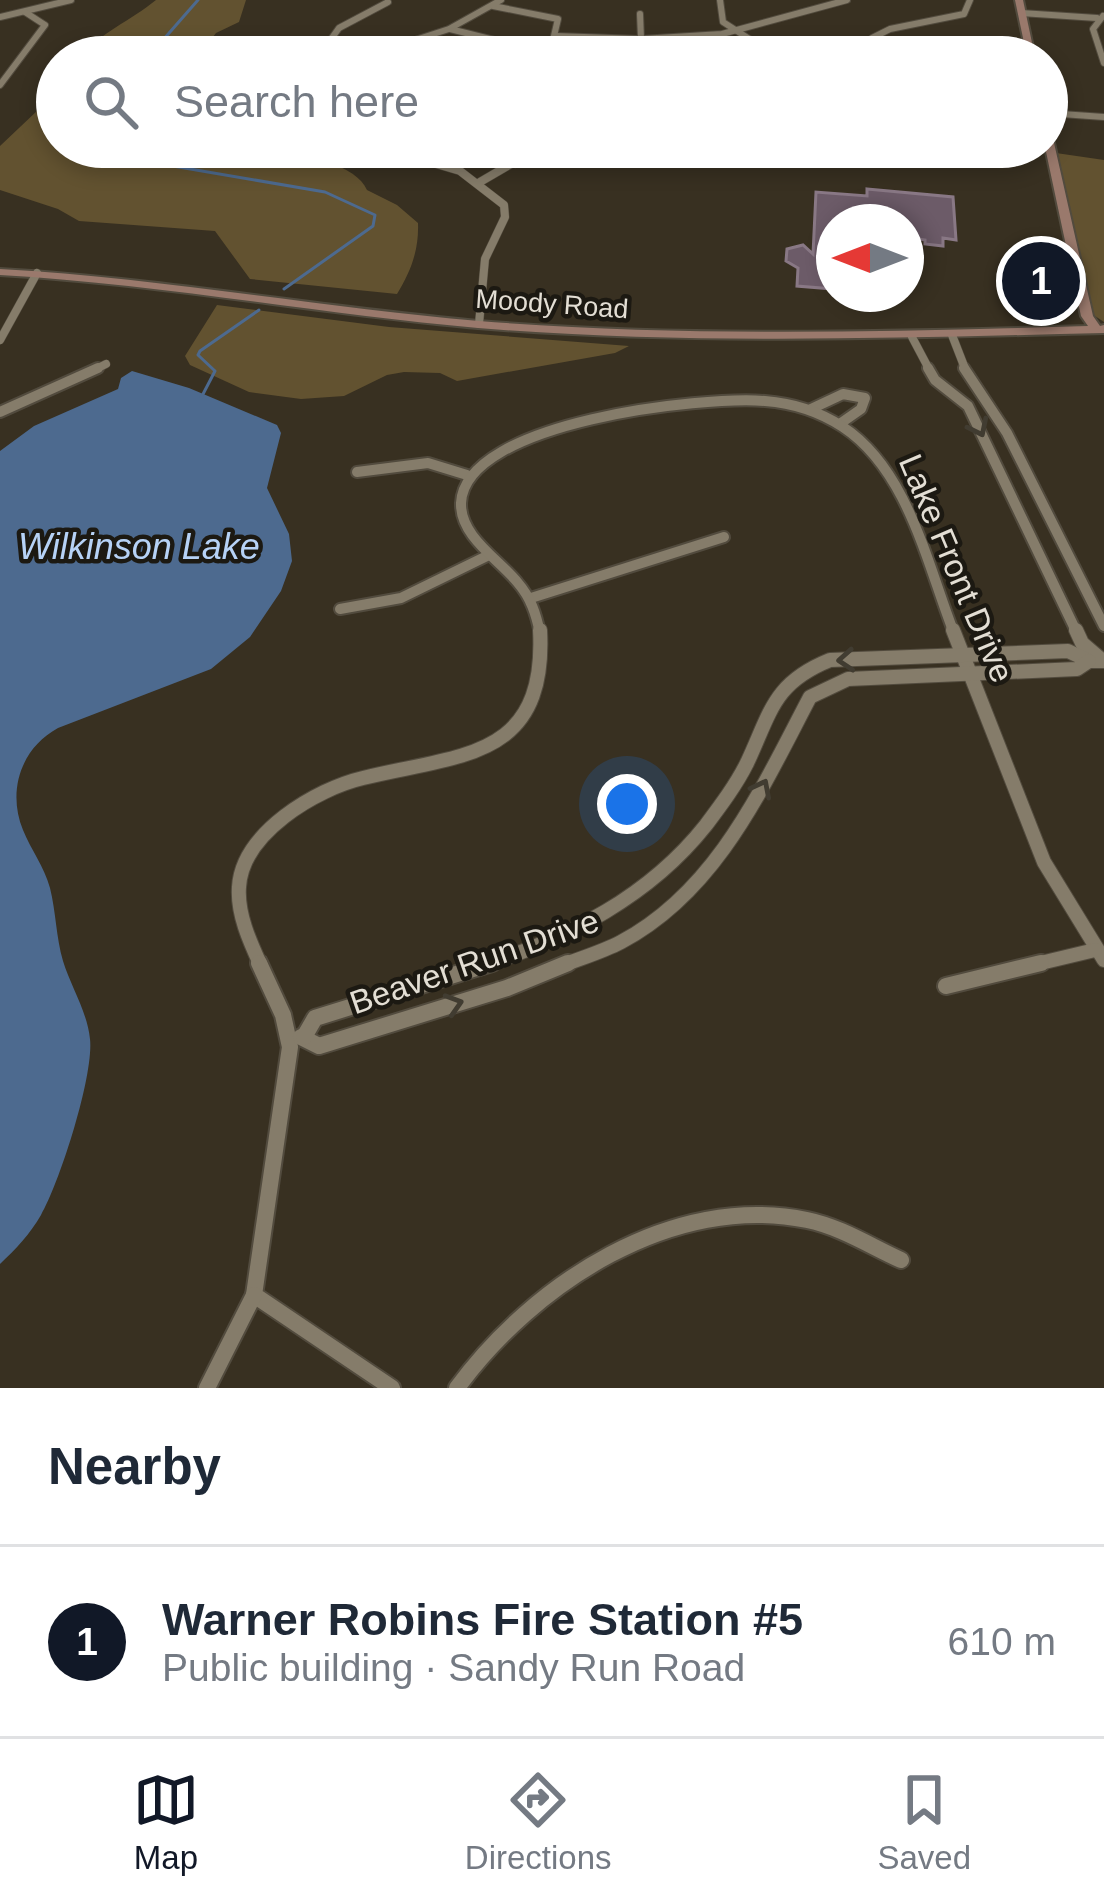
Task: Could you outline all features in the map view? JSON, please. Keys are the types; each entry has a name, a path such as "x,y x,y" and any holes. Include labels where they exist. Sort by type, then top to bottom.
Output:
{"main road":[{"path":"1019,0 1026,36"},
{"path":"1054,168 1087,316 1100,329"},
{"name":"Moody Road","path":"0,272 479,324 727,338 1100,329"}],"street":[{"path":"0,17 71,0"},
{"path":"428,36 501,0"},
{"path":"720,0 723,22 743,36"},
{"path":"682,36 736,32 846,0"},
{"path":"876,36 964,14 970,0"},
{"path":"332,36 388,2"},
{"path":"493,6 555,17 559,22 555,36"},
{"path":"25,12 45,25 37,36"},
{"path":"1021,13 1100,17 1093,29 1104,63"},
{"path":"640,14 641,36"},
{"path":"449,29 481,36"},
{"path":"0,85 36,37"},
{"path":"1068,114 1104,117"},
{"path":"452,168 501,200 505,218 485,260 479,324"},
{"path":"480,182 508,168"},
{"path":"0,340 37,273"},
{"path":"952,335 962,364 1007,434 1104,626"},
{"path":"912,337 935,380 968,406 1082,643 1100,657"},
{"path":"0,412 106,364"},
{"path":"811,409 843,394 866,398 861,409 841,423"},
{"name":"Lake Front Drive","path":"467,475 485,458 523,438 663,407 734,398 811,409 841,423 879,455 897,488 1044,862 1100,955"},
{"path":"207,1388 254,1294 298,1038 238,904 242,870 260,841 311,798 342,783 470,756 515,728 536,688 542,644 531,598 507,568 489,556 465,521 461,503 467,475 454,466 420,462 357,472"},
{"path":"531,598 724,536"},
{"path":"340,609 401,598 489,556"},
{"name":"Beaver Run Drive","path":"1068,651 1100,657 1077,669 848,680 828,685 810,697 740,830 694,883 622,941 507,988 319,1046 298,1038 315,1018 583,927 670,866 705,827 744,767 784,682 805,668 830,660 1068,651"},
{"path":"670,866 694,883"},
{"path":"946,986 1100,955"},
{"path":"496,960 507,988"},
{"path":"458,1388 511,1322 645,1240 682,1225 772,1216 812,1221 901,1260"},
{"path":"254,1294 392,1388"}],"shaded area":[{"path":"156,0 246,0 239,22 214,36 103,36"},
{"path":"36,112 36,168 339,168 418,223 413,260 397,294 250,279 215,231 79,221 0,190 0,146"},
{"path":"1068,155 1104,160 1104,322 1092,314 1059,168 1068,168"},
{"path":"217,305 389,327 629,346 615,353 457,381 440,373 404,372 344,396 301,399 249,392 190,365 185,356"}],"water":[{"name":"Wilkinson Lake","path":"132,371 189,388 277,425 281,433 267,488 289,534 292,561 281,591 250,637 211,669 58,728 26,759 17,786 18,815 50,888 63,961 88,1029 90,1056 74,1128 49,1199 32,1229 0,1264 0,451 34,426 118,389 121,378"}],"building":[{"path":"867,189 953,197 956,240 943,238 943,246 925,244 924,204 816,204 816,288 797,286 798,268 786,261 787,249 803,245 813,254 816,192 867,196"}],"waterway":[{"path":"166,36 198,0"},
{"path":"184,168 325,192 375,215 373,226 284,289"},
{"path":"201,398 215,371 198,355 200,351 259,310"}],"place":[{"name":"Warner Robins Fire Station #5","path":"1041,281"}]}
